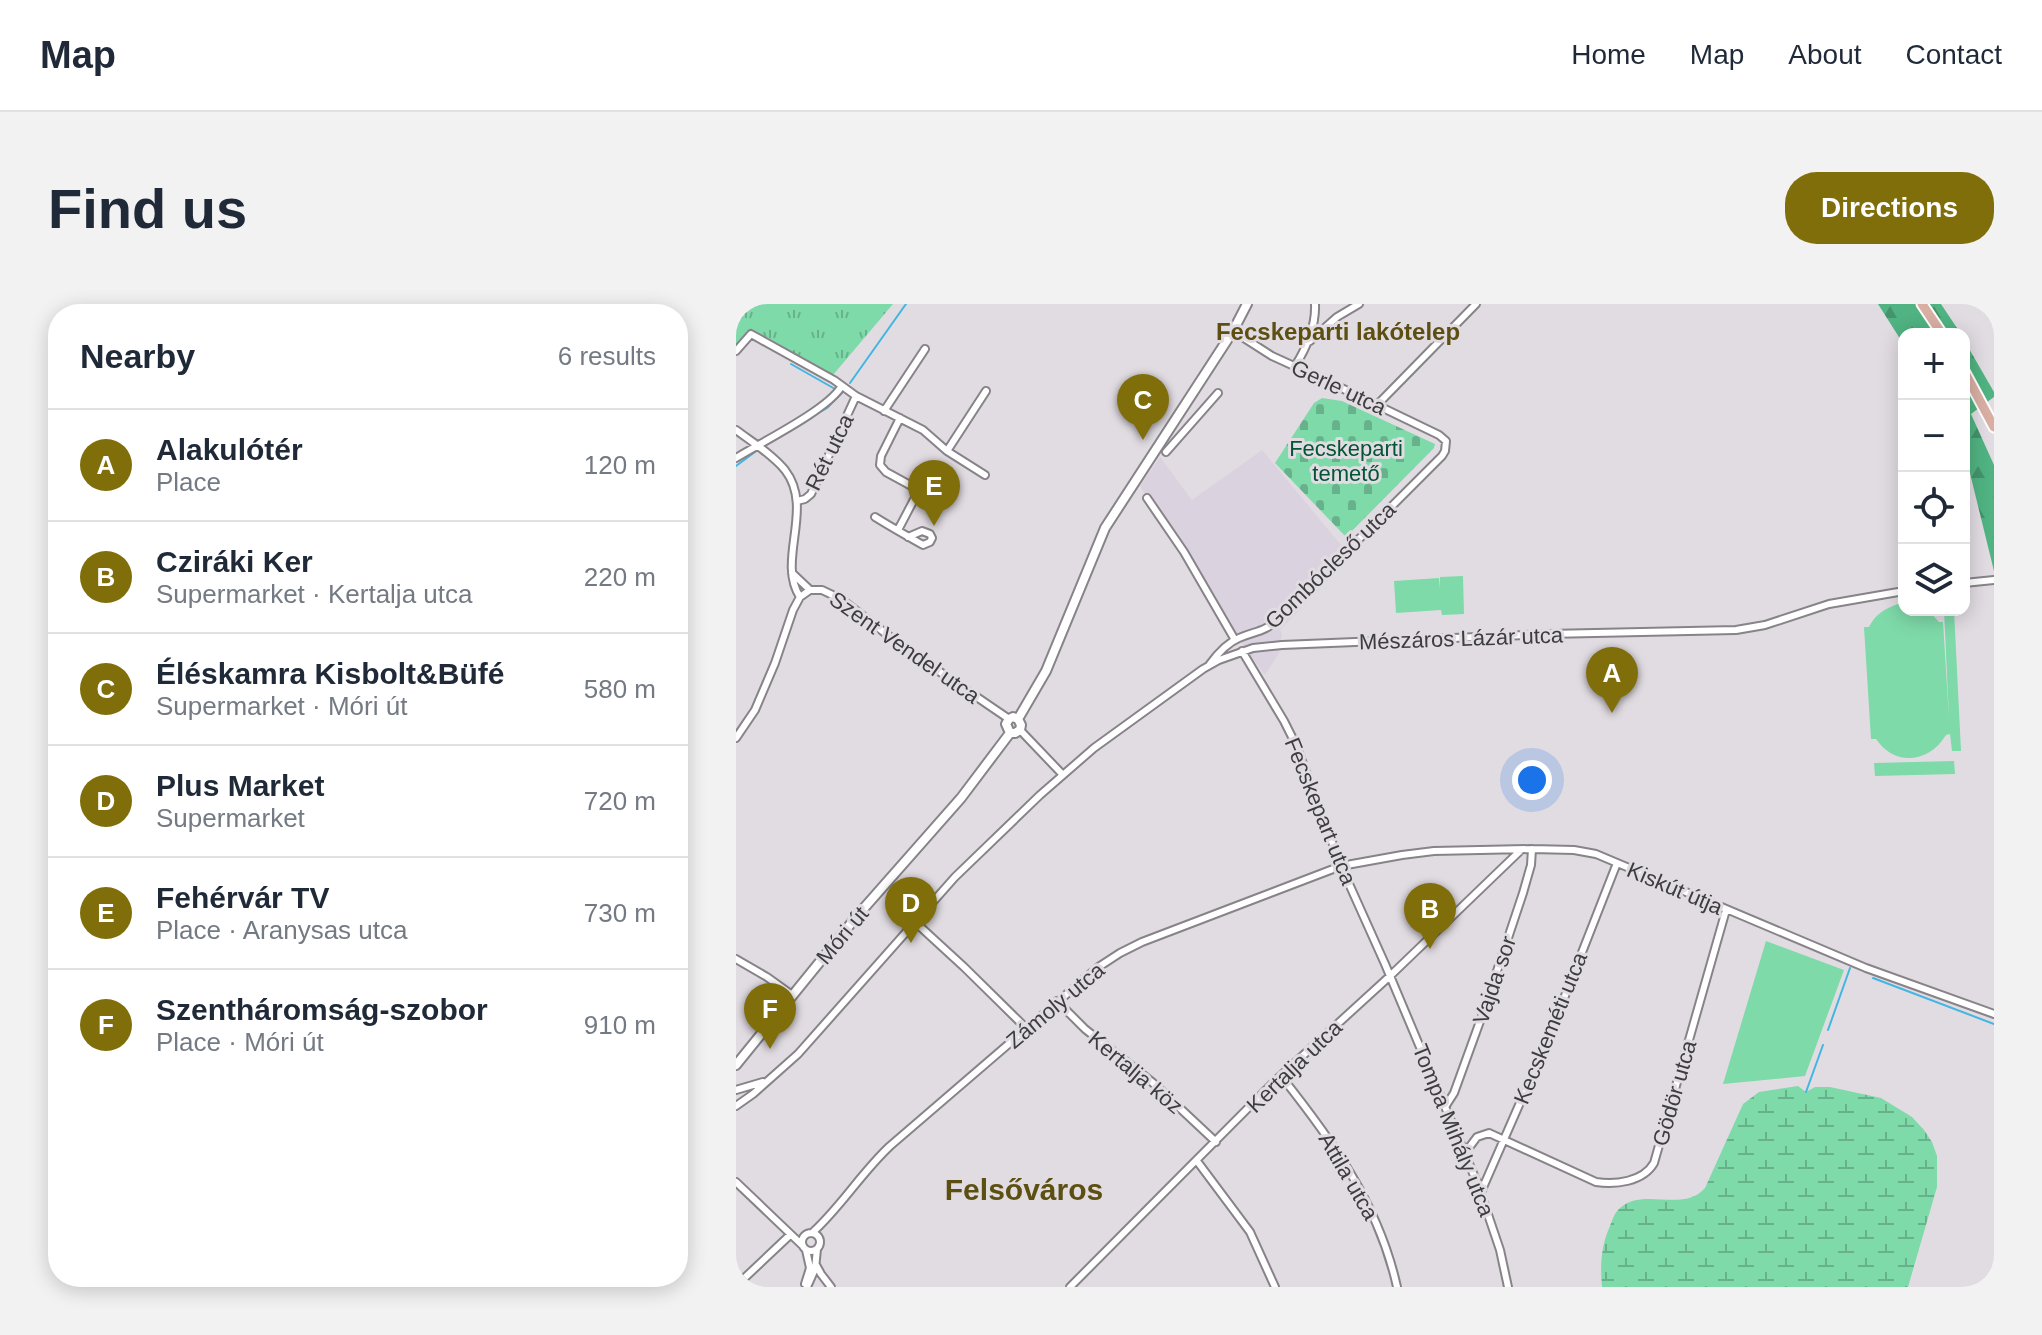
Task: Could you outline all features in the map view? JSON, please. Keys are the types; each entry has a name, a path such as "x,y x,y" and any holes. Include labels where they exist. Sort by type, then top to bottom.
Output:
{"main road":[{"path":"1014,719 1021,725 1020,730 1010,733 1006,724 1014,719 1049,664 1105,528 1233,331 1247,304"},
{"path":"1922,304 1938,328"},
{"path":"1970,382 1994,427"},
{"name":"Móri út","path":"736,1065 857,916 952,809 1010,733"}],"street":[{"path":"1310,341 1315,304"},
{"path":"1295,366 1310,341 1337,317 1358,304"},
{"path":"1377,405 1476,304"},
{"name":"Gerle utca","path":"1233,331 1272,356 1446,441"},
{"path":"736,351 751,334 834,380 856,396 923,430 947,451 985,475"},
{"path":"884,411 925,349"},
{"path":"736,458 819,408 841,387"},
{"path":"947,451 986,391"},
{"path":"1166,452 1218,393"},
{"name":"Rét utca","path":"797,501 811,494 856,396"},
{"path":"1185,403 1200,412"},
{"path":"900,418 881,456 880,465 886,472 930,496"},
{"path":"736,430 778,462 789,476 797,501 792,573 800,597 755,710 736,738"},
{"name":"Gombócleső utca","path":"1233,642 1271,626 1294,605 1442,456 1446,441"},
{"path":"898,530 919,490"},
{"path":"736,1106 798,1054 955,877 1063,775 1094,748 1208,666 1233,642 1184,552 1147,498"},
{"path":"875,517 908,537"},
{"path":"792,573 810,590"},
{"path":"1970,582 1991,580"},
{"name":"Szent Vendel utca","path":"800,597 810,590 822,590 841,599 902,646 1014,719"},
{"name":"Mészáros Lázár utca","path":"1208,666 1253,648 1282,645 1736,630 1765,625 1839,602 1898,592"},
{"path":"1248,635 1253,648"},
{"name":"Fecskepart utca","path":"1233,642 1291,734 1341,866 1390,976"},
{"path":"1020,730 1063,775"},
{"name":"Kertalja utca","path":"1070,1287 1281,1076 1522,849"},
{"name":"Kiskút útja","path":"1341,866 1413,853 1532,849 1596,854 1866,968 1994,1014"},
{"name":"Vajda sor","path":"1445,1107 1454,1093 1523,893 1532,849"},
{"name":"Kecskeméti utca","path":"1481,1192 1550,1034 1617,863"},
{"name":"Zámoly utca","path":"808,1234 822,1224 870,1165 1107,961 1132,947 1341,866"},
{"name":"Gödör utca","path":"1504,1140 1596,1182 1614,1183 1640,1177 1649,1171 1654,1163 1726,910"},
{"path":"915,922 1026,1028"},
{"path":"736,959 792,995"},
{"name":"Tompa Mihály utca","path":"1390,976 1481,1192 1508,1287"},
{"name":"Kertalja köz","path":"1057,1001 1085,1029 1152,1082 1216,1142"},
{"name":"Attila utca","path":"1281,1076 1327,1135 1359,1186 1377,1223 1397,1287"},
{"path":"736,1090 766,1081"},
{"path":"1465,1153 1481,1135 1489,1133 1504,1140"},
{"path":"1197,1161 1250,1232 1275,1287"},
{"path":"736,1182 804,1247 811,1251 817,1249"},
{"name":"Zámoly utca","path":"819,1238 822,1224"},
{"path":"806,1287 810,1268 802,1239 808,1234"},
{"path":"738,1281 790,1235 808,1234 819,1238 820,1244 816,1265 806,1287"},
{"path":"816,1265 831,1287"}],"shaded area":[{"path":"1262,450 1351,557 1280,630 1279,653 1265,675 1235,635 1140,486 1160,457 1192,500"}],"green space":[{"path":"736,304 893,304 833,375 752,329 736,349"},
{"path":"1878,304 1941,304 1957,328 1898,328 1898,336"},
{"path":"1970,350 1994,392 1994,397 1971,414 1994,465 1994,571 1970,473"},
{"name":"Fecskeparti temető","path":"1322,398 1342,401 1435,444 1346,537 1275,463 1314,403"},
{"path":"1463,576 1464,614 1442,615 1441,610 1396,613 1394,581 1439,578 1440,589 1440,577"},
{"path":"1898,604 1898,616 1934,616 1943,622 1949,719 1944,616 1954,616 1961,751 1952,751 1950,734 1931,751 1912,758 1893,754 1876,739 1871,739 1864,627 1869,627 1881,612"},
{"path":"1954,761 1955,774 1875,776 1874,763"},
{"path":"1766,941 1844,970 1805,1076 1723,1084"},
{"path":"1798,1086 1806,1092 1815,1087 1830,1087 1881,1098 1912,1117 1932,1142 1937,1156 1937,1187 1908,1287 1602,1287 1603,1248 1618,1210 1638,1200 1674,1200 1696,1195 1705,1188 1743,1104 1759,1092"}],"waterway":[{"path":"850,383 906,304"},
{"path":"791,364 835,389"},
{"path":"798,425 827,408 842,393"},
{"path":"764,446 776,439"},
{"path":"736,466 759,449"},
{"path":"1828,1030 1850,968"},
{"path":"1873,978 1994,1024"},
{"path":"1806,1092 1823,1045"}],"place":[{"name":"Éléskamra Kisbolt&Büfé","path":"1143,440"},
{"name":"Fehérvár TV","path":"934,526"},
{"name":"Alakulótér","path":"1612,713"},
{"name":"Plus Market","path":"911,943"},
{"name":"Cziráki Ker","path":"1430,949"},
{"name":"Szentháromság-szobor","path":"770,1049"}],"district":[{"name":"Fecskeparti lakótelep","path":"1338,332"},
{"name":"Felsőváros","path":"1024,1190"}]}
